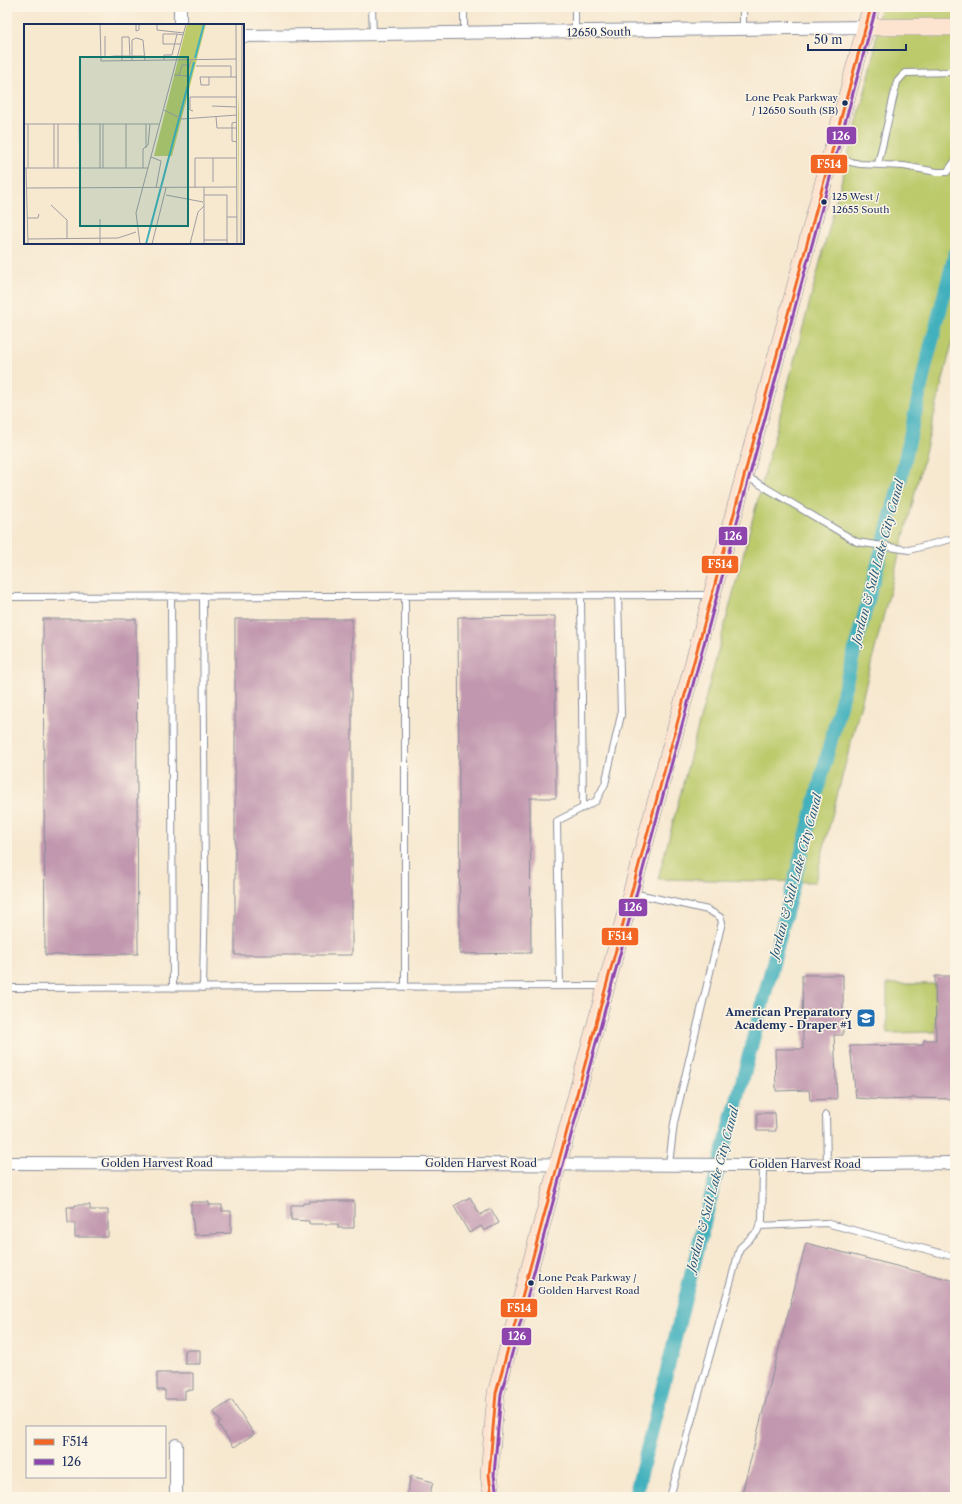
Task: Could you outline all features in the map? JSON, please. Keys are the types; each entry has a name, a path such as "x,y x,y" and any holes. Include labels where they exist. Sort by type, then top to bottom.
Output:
{"main road":[{"path":"492,1497 489,1475 496,1393 867,28 871,7"},
{"name":"12650 South","path":"867,28 955,26"}],"street":[{"path":"180,7 180,24"},
{"name":"12650 South","path":"244,36 867,28"},
{"name":"Golden Harvest Road","path":"7,1163 763,1165 955,1163"},
{"path":"176,1445 176,1497"}],"lane":[{"path":"372,7 373,35"},
{"path":"464,7 464,34"},
{"path":"575,7 575,32"},
{"path":"743,7 743,29"},
{"path":"878,164 897,82 905,73 955,72"},
{"path":"831,158 860,164 904,166 937,172 948,172 955,162"},
{"path":"745,475 857,542 910,550 955,538"},
{"path":"581,595 582,808"},
{"path":"560,986 557,821 596,801 605,784 621,715 618,595"},
{"path":"7,596 712,595"},
{"path":"171,596 173,988"},
{"path":"203,596 206,884 203,988"},
{"path":"405,596 405,987"},
{"path":"631,892 708,910 720,917 722,922 722,930 674,1123 669,1164"},
{"path":"7,988 606,986"},
{"path":"826,1115 827,1164"},
{"path":"670,1497 740,1248 757,1232 762,1220 763,1165"},
{"path":"759,1226 826,1223 955,1257"}],"green space":[{"path":"880,7 955,7 955,331 912,505 815,882 658,879 873,61"},
{"path":"887,984 935,984 936,1032 887,1033"}],"building":[{"path":"555,616 556,798 530,798 531,953 460,954 458,617"},
{"path":"43,619 136,619 138,954 45,955"},
{"path":"235,619 352,619 352,955 235,955"},
{"path":"802,975 843,975 843,1035 834,1035 837,1099 810,1100 809,1090 776,1091 775,1049 803,1049"},
{"path":"935,976 955,976 955,1099 911,1098 884,1100 856,1098 850,1046 923,1045 924,1040 936,1040"},
{"path":"757,1113 775,1113 776,1131 757,1131"},
{"path":"470,1197 480,1215 491,1209 499,1223 484,1231 481,1226 469,1233 454,1206"},
{"path":"309,1201 354,1201 354,1228 338,1228 338,1224 309,1224 309,1221 291,1220 291,1205 303,1205 303,1203 309,1203"},
{"path":"191,1202 209,1202 209,1205 222,1205 222,1211 231,1211 231,1233 194,1235"},
{"path":"75,1205 90,1205 90,1210 108,1210 108,1237 75,1237 75,1223 68,1223 67,1207 75,1207"},
{"path":"806,1243 955,1281 955,1497 741,1497"},
{"path":"185,1350 200,1350 200,1364 185,1364"},
{"path":"157,1373 193,1373 193,1390 185,1390 185,1399 165,1399 165,1390 157,1390"},
{"path":"232,1400 254,1434 234,1447 218,1424 221,1422 214,1412"},
{"path":"411,1476 433,1482 429,1497 406,1497"}],"waterway":[{"name":"Jordan & Salt Lake City Canal","path":"635,1497 713,1188 900,482 926,364 955,254"}],"transit line":[{"name":"F514","path":"492,1497 489,1475 496,1393 871,7"},
{"name":"126","path":"497,1496 494,1475 501,1394 876,8"}],"place":[{"name":"Lone Peak Parkway / 12650 South (SB)","path":"845,103"},
{"name":"125 West / 12655 South","path":"824,202"},
{"name":"American Preparatory Academy - Draper #1","path":"866,1018"},
{"name":"Lone Peak Parkway / Golden Harvest Road","path":"531,1283"}]}
